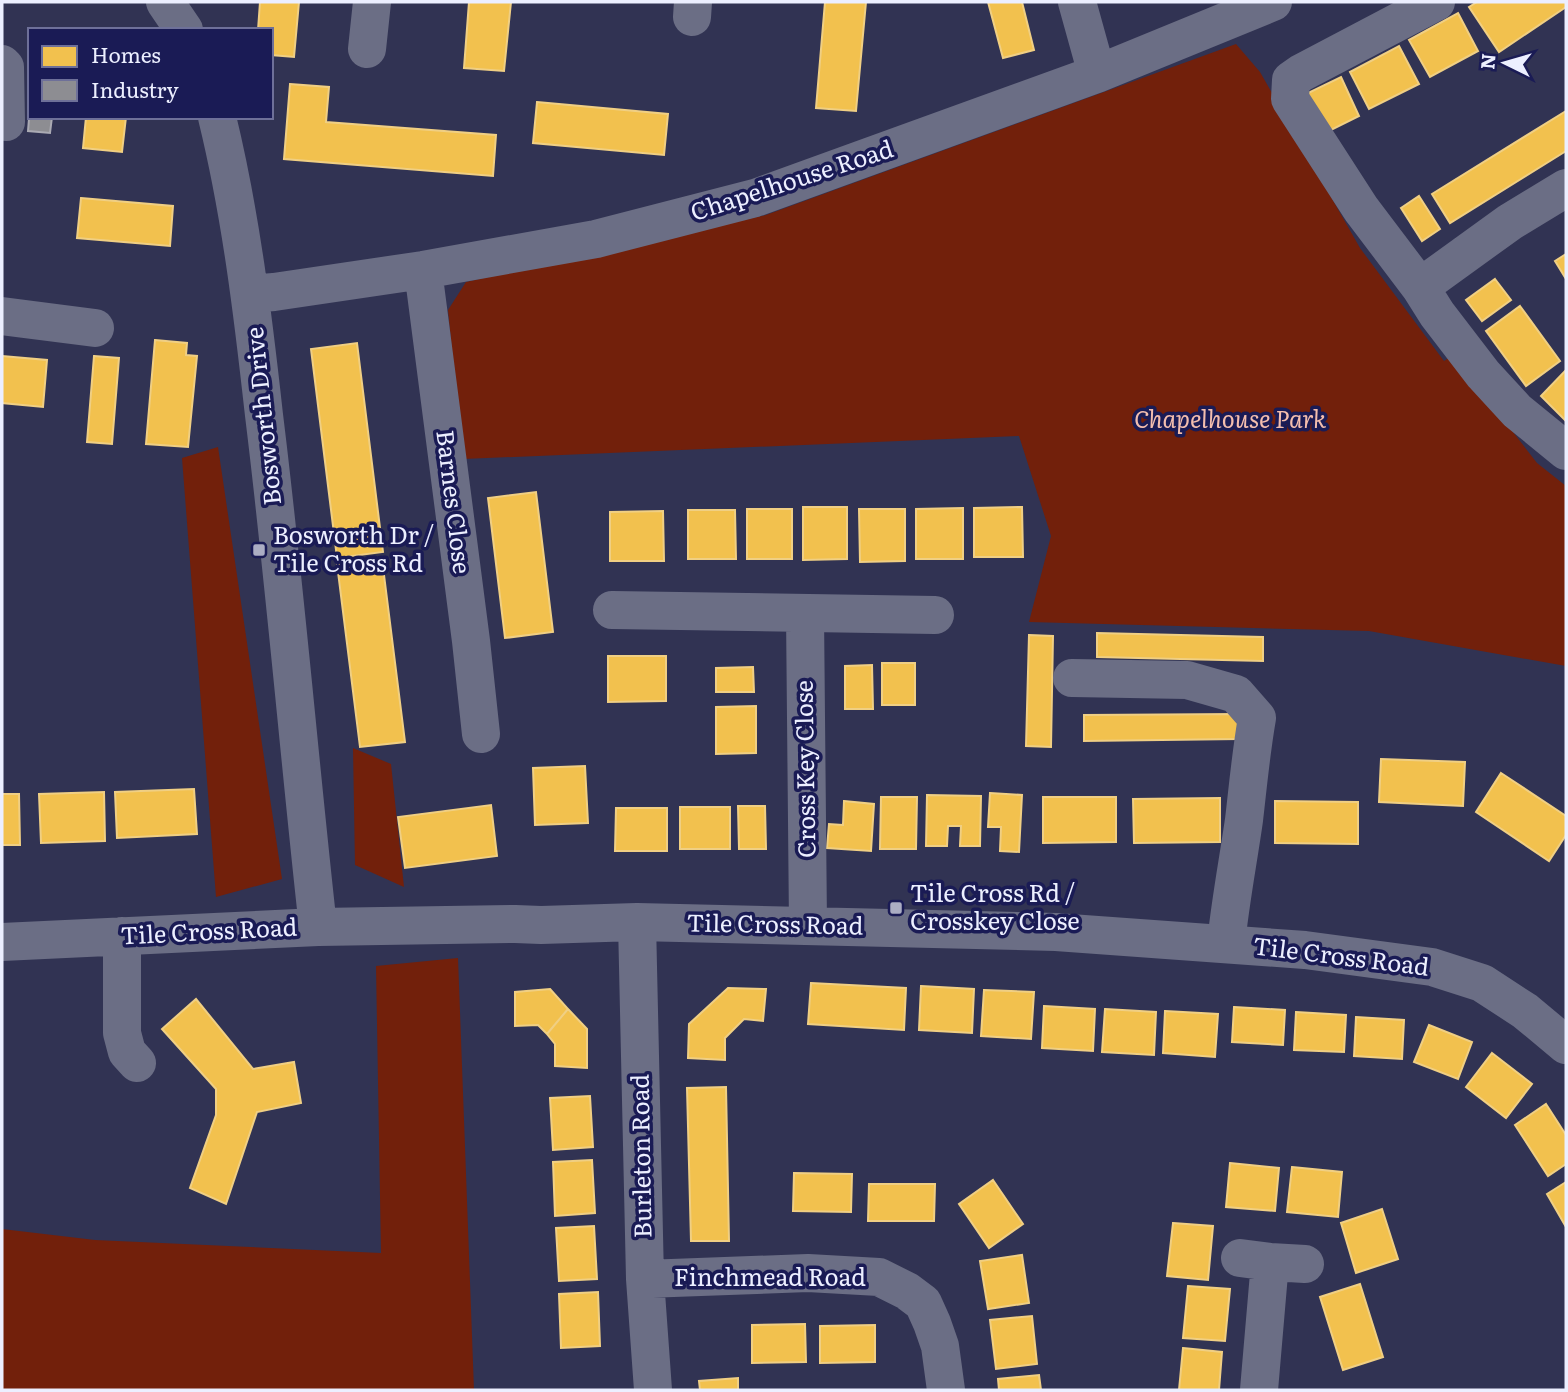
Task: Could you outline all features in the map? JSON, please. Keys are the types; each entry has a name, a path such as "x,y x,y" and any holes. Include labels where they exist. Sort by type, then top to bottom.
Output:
{"street":[{"path":"165,2 183,28"},
{"path":"367,49 372,2"},
{"path":"1077,2 1097,74"},
{"name":"Chapelhouse Road","path":"250,294 423,270 596,239 755,198 1097,74 1272,2"},
{"path":"1436,2 1301,73 1291,80 1290,99 1382,239 1483,374 1517,411 1566,451"},
{"path":"2,64 5,67 6,122"},
{"name":"Bosworth Drive","path":"216,119 250,294 271,468 318,927"},
{"path":"1420,287 1510,222 1566,188"},
{"name":"Barnes Close","path":"423,270 481,734"},
{"path":"2,316 95,328"},
{"path":"612,610 935,615"},
{"name":"Cross Key Close","path":"804,613 808,925"},
{"path":"1072,678 1187,680 1236,694 1257,718 1226,944"},
{"name":"Tile Cross Road","path":"2,942 318,927 637,922 1056,932 1305,950 1432,967 1482,983 1525,1011 1566,1045"},
{"name":"Burleton Road","path":"637,922 645,1279 653,1390"},
{"path":"122,936 122,1033 127,1052 137,1063"},
{"path":"1259,1390 1272,1261"},
{"name":"Finchmead Road","path":"645,1279 808,1273 879,1277 907,1291 923,1303 940,1346 946,1390"}],"green space":[{"name":"Chapelhouse Park","path":"1236,44 1260,72 1360,248 1444,361 1453,355 1537,463 1566,486 1566,666 1369,631 1029,622 1051,536 1019,436 463,459 448,310 466,282 766,215"},
{"path":"218,447 282,879 216,897 182,458"},
{"path":"353,748 391,764 404,887 355,865"},
{"path":"458,958 474,1390 2,1390 2,1229 95,1240 381,1253 376,966"}],"building: Homes":[{"path":"260,2 299,2 294,57 273,55 273,28 258,28"},
{"path":"469,2 511,2 504,71 464,68"},
{"path":"825,2 866,2 856,111 816,108"},
{"path":"988,2 1022,2 1034,50 1003,58"},
{"path":"1477,2 1566,2 1566,7 1499,52 1469,7"},
{"path":"1458,13 1478,51 1430,77 1409,40"},
{"path":"1399,46 1419,84 1369,109 1350,72"},
{"path":"1341,77 1359,116 1323,134 1304,95"},
{"path":"290,84 329,87 326,122 496,135 493,176 284,159"},
{"path":"537,102 668,114 664,155 533,143"},
{"path":"1566,111 1566,151 1450,223 1432,194"},
{"path":"86,119 126,119 122,152 83,148"},
{"path":"1419,196 1440,229 1422,241 1401,208"},
{"path":"81,198 173,206 170,246 77,238"},
{"path":"1566,254 1566,279 1555,261"},
{"path":"1495,279 1511,300 1482,321 1466,300"},
{"path":"1520,306 1560,361 1526,386 1486,331"},
{"path":"155,340 187,343 186,355 197,356 188,447 146,444"},
{"path":"357,343 383,552 337,558 311,349"},
{"path":"2,356 47,360 43,407 2,403"},
{"path":"94,356 119,358 112,444 87,442"},
{"path":"1566,370 1566,421 1541,396"},
{"path":"536,492 553,632 505,638 488,498"},
{"path":"803,507 847,507 847,559 803,560"},
{"path":"1022,507 1023,557 974,557 974,508"},
{"path":"963,508 963,559 916,559 916,509"},
{"path":"747,509 792,509 792,559 747,559"},
{"path":"859,509 905,509 905,561 860,562"},
{"path":"688,510 735,510 736,559 688,559"},
{"path":"663,511 664,561 610,561 610,512"},
{"path":"382,559 405,742 360,747 337,564"},
{"path":"1097,633 1263,637 1263,661 1097,657"},
{"path":"1029,635 1053,636 1051,747 1026,746"},
{"path":"608,656 666,656 666,701 608,702"},
{"path":"882,663 915,663 915,705 882,705"},
{"path":"872,665 873,709 845,709 845,666"},
{"path":"753,667 754,692 716,692 716,668"},
{"path":"756,706 756,753 716,754 716,707"},
{"path":"1238,714 1239,739 1084,741 1084,715"},
{"path":"1381,759 1465,762 1463,806 1379,802"},
{"path":"585,766 588,823 535,825 533,768"},
{"path":"1501,773 1566,816 1566,835 1549,861 1476,812"},
{"path":"194,789 197,834 117,838 115,792"},
{"path":"104,792 105,841 41,843 39,794"},
{"path":"990,793 1022,795 1019,852 1000,851 1001,827 988,827"},
{"path":"2,794 19,794 20,845 2,845"},
{"path":"927,795 981,796 980,846 960,846 961,826 948,826 947,846 926,846"},
{"path":"881,797 917,797 916,849 880,849"},
{"path":"1043,797 1116,797 1116,842 1043,843"},
{"path":"1220,798 1220,842 1134,843 1133,799"},
{"path":"844,801 874,804 871,851 827,848 829,824 843,825"},
{"path":"1275,801 1358,802 1358,844 1275,843"},
{"path":"491,805 497,856 405,868 398,817"},
{"path":"738,806 765,806 766,849 739,849"},
{"path":"680,807 730,807 730,849 680,849"},
{"path":"616,808 667,808 667,851 615,851"},
{"path":"811,983 906,988 904,1030 808,1024"},
{"path":"921,986 974,989 972,1033 919,1030"},
{"path":"728,988 766,989 763,1021 744,1019 725,1038 725,1060 688,1058 689,1024"},
{"path":"550,989 568,1009 547,1034 538,1025 515,1026 515,992"},
{"path":"984,990 1034,992 1031,1039 981,1036"},
{"path":"196,999 253,1069 294,1062 301,1103 257,1112 226,1204 190,1188 216,1115 216,1089 162,1029"},
{"path":"1044,1006 1095,1009 1093,1051 1042,1048"},
{"path":"1234,1007 1285,1010 1283,1045 1232,1042"},
{"path":"568,1009 587,1029 587,1068 555,1066 555,1044 547,1034"},
{"path":"1105,1009 1156,1012 1154,1055 1102,1052"},
{"path":"1165,1011 1218,1014 1215,1057 1163,1053"},
{"path":"1296,1012 1346,1015 1344,1052 1294,1050"},
{"path":"1356,1017 1404,1020 1402,1059 1354,1056"},
{"path":"1429,1025 1472,1042 1458,1079 1414,1062"},
{"path":"1492,1053 1532,1084 1506,1118 1466,1087"},
{"path":"726,1087 729,1241 691,1241 687,1088"},
{"path":"590,1096 593,1147 553,1150 550,1098"},
{"path":"1546,1104 1566,1135 1566,1164 1548,1176 1515,1125"},
{"path":"592,1160 595,1213 555,1216 553,1162"},
{"path":"1230,1163 1279,1168 1275,1211 1226,1207"},
{"path":"1292,1167 1342,1172 1338,1217 1287,1212"},
{"path":"794,1173 852,1174 851,1212 793,1211"},
{"path":"993,1180 1023,1224 989,1248 959,1204"},
{"path":"1566,1182 1566,1227 1547,1194"},
{"path":"869,1184 935,1184 934,1221 868,1221"},
{"path":"1382,1209 1398,1259 1356,1273 1341,1223"},
{"path":"1173,1223 1213,1226 1208,1280 1167,1276"},
{"path":"594,1226 597,1279 559,1281 556,1228"},
{"path":"1022,1255 1029,1303 988,1309 980,1261"},
{"path":"1360,1284 1383,1357 1343,1370 1320,1297"},
{"path":"1188,1286 1230,1289 1225,1341 1183,1338"},
{"path":"598,1292 600,1346 561,1348 559,1294"},
{"path":"1032,1316 1037,1364 996,1369 990,1320"},
{"path":"805,1324 806,1362 752,1363 752,1325"},
{"path":"875,1325 875,1362 820,1363 820,1326"},
{"path":"1183,1348 1222,1352 1219,1390 1179,1390"},
{"path":"1039,1375 1041,1390 999,1390 998,1379"},
{"path":"738,1378 738,1390 700,1390 699,1381"}],"building: Industry":[{"path":"29,119 52,119 50,133 28,131"}],"place":[{"name":"Bosworth Dr / Tile Cross Rd","path":"259,550"},
{"name":"Tile Cross Rd / Crosskey Close","path":"896,908"}]}
